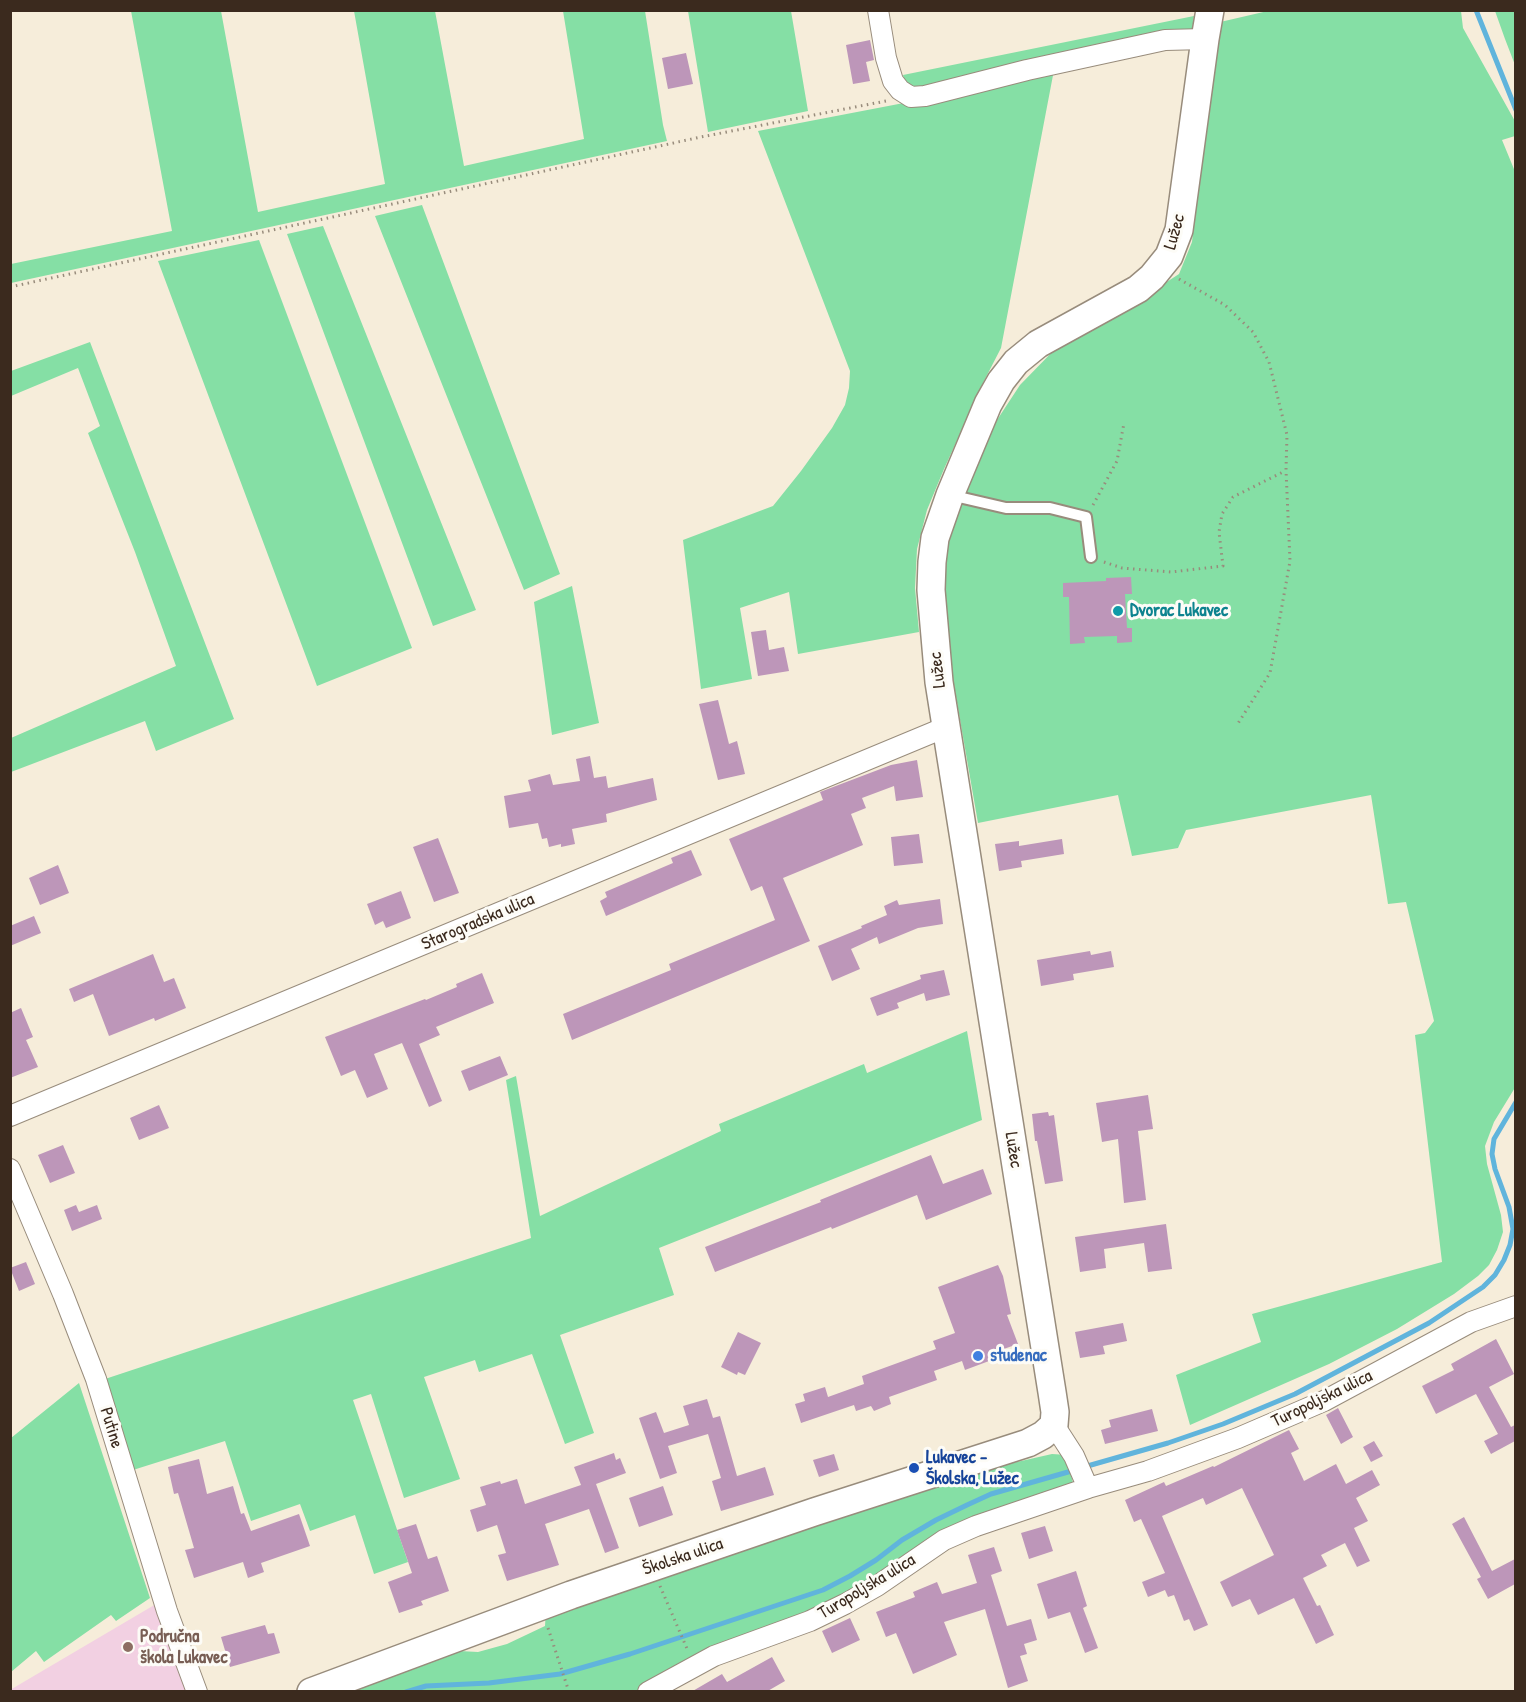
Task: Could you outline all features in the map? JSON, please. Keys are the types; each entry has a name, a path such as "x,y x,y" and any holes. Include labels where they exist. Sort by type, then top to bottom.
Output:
{"street":[{"path":"878,10 886,58 894,81 900,90 911,97 925,96 1027,70 1165,40 1205,39"},
{"name":"Lužec","path":"1054,1425 1052,1392 945,728 931,590 932,562 935,538 950,495 988,404 1001,381 1016,362 1038,344 1137,289 1169,256 1179,230 1210,10"},
{"name":"Starogradska ulica","path":"10,1116 945,728"},
{"name":"Putine","path":"10,1169 96,1379 167,1611 197,1692"},
{"name":"Turopoljska ulica","path":"648,1692 714,1656 810,1621 845,1604 877,1586 944,1540 1086,1483 1148,1471 1238,1438 1324,1401 1471,1322 1515,1306"},
{"path":"1054,1425 1074,1456 1086,1483"},
{"name":"Školska ulica","path":"311,1692 652,1567 803,1515 1028,1443 1043,1435 1054,1425"}],"lane":[{"path":"950,495 1006,508 1050,508 1086,517 1091,557"}],"path":[{"path":"10,287 701,137 911,97"},
{"path":"1158,269 1226,305 1253,332 1269,362 1287,435 1286,470 1290,561 1270,673 1237,725"},
{"path":"1086,517 1117,462 1124,423"},
{"path":"1091,557 1122,568 1171,572 1223,566 1220,532 1222,513 1233,497 1286,470"},
{"path":"652,1567 684,1644"},
{"path":"541,1606 569,1692"}],"shaded area":[{"name":"Područna škola Lukavec","path":"156,1604 189,1691 11,1692 10,1690"}],"green space":[{"path":"1272,10 1461,11 1463,28 1516,123 1515,136 1502,140 1516,174 1516,1086 1494,1122 1485,1146 1503,1232 1489,1265 1454,1294 1397,1329 1329,1364 1190,1425 1176,1375 1261,1342 1252,1314 1442,1262 1415,1035 1425,1033 1434,1021 1406,902 1388,904 1371,795 1186,830 1178,848 1132,856 1118,795 978,823 947,645 945,568 950,519 997,420 1020,385 1060,344 1139,300 1179,274 1192,242 1216,23"},
{"path":"131,11 221,11 258,212 385,184 354,11 435,11 464,166 584,139 563,11 645,11 667,141 11,283 11,264 172,231"},
{"path":"688,11 791,11 808,111 708,132"},
{"path":"1495,11 1515,11 1515,65 1505,39"},
{"path":"1194,16 1192,30 907,90 903,75"},
{"path":"1054,70 1001,348 944,469 927,510 917,549 915,588 919,632 798,654 789,592 740,608 752,679 701,689 683,540 773,506 832,428 845,405 849,388 850,371 758,131 909,102"},
{"path":"422,205 560,574 524,590 375,216"},
{"path":"323,226 476,610 433,626 287,234"},
{"path":"259,240 412,648 317,686 158,261"},
{"path":"90,342 234,719 156,751 145,721 11,772 11,738 176,666 135,552 88,433 100,426 78,368 11,396 11,371"},
{"path":"572,586 599,723 552,735 534,602"},
{"path":"967,1031 982,1120 659,1248 674,1295 560,1335 594,1433 565,1444 532,1354 479,1372 475,1360 424,1377 460,1479 404,1498 371,1394 353,1400 408,1562 374,1574 355,1515 310,1531 300,1504 251,1521 225,1441 133,1470 102,1380 531,1238 506,1080 516,1076 540,1216 721,1131 719,1124 864,1064 867,1073"},
{"path":"79,1383 150,1598 116,1621 111,1615 44,1662 36,1651 11,1672 11,1438"},
{"path":"1052,1454 1067,1455 1074,1488 832,1605 696,1659 637,1691 333,1692 441,1650 478,1652 507,1644 545,1626 546,1610 964,1474"}],"building":[{"path":"870,40 874,60 866,62 870,81 853,84 846,45"},
{"path":"686,53 693,84 668,89 662,58"},
{"name":"Dvorac Lukavec","path":"1131,577 1132,594 1125,594 1127,628 1132,628 1132,642 1117,643 1117,636 1084,637 1085,643 1070,644 1069,597 1063,597 1063,583"},
{"path":"766,630 769,650 784,647 789,671 758,676 751,632"},
{"path":"718,700 729,744 737,741 745,774 718,780 699,704"},
{"path":"590,756 594,778 606,776 608,788 653,778 657,800 606,814 607,822 572,829 575,844 561,847 561,844 549,847 547,838 542,839 538,823 509,828 504,796 531,791 528,780 550,774 553,785 580,781 576,759"},
{"path":"917,760 923,797 896,801 894,786 862,798 866,808 851,814 863,845 783,878 810,941 572,1040 563,1014 671,970 669,964 775,920 762,886 751,891 729,839 823,800 820,792 891,765"},
{"path":"919,834 923,863 894,866 891,837"},
{"path":"438,838 459,893 434,902 413,847"},
{"path":"1062,839 1064,854 1021,861 1022,867 999,871 995,844 1019,841 1019,846"},
{"path":"691,850 702,875 606,916 600,901 607,897 605,892 673,863 671,858"},
{"path":"58,865 69,893 40,905 29,878"},
{"path":"401,891 411,918 386,928 383,921 375,925 367,904"},
{"path":"940,899 943,924 918,928 879,944 877,937 851,949 860,969 832,981 818,946 887,915 884,906 897,900 899,905"},
{"path":"34,916 41,933 10,946 10,926"},
{"path":"1090,951 1091,955 1111,951 1114,967 1073,974 1074,980 1041,986 1037,960"},
{"path":"153,954 164,982 174,978 186,1008 109,1036 93,994 74,1002 69,989"},
{"path":"944,970 950,995 926,1001 924,993 897,1003 899,1008 877,1016 870,998 921,979 920,975"},
{"path":"482,973 494,1003 436,1027 440,1035 419,1044 442,1101 429,1107 402,1043 374,1054 388,1089 367,1098 355,1070 341,1076 325,1037 426,1000"},
{"path":"21,1008 33,1037 26,1040 38,1067 10,1078 10,1013"},
{"path":"500,1056 508,1075 469,1091 461,1071"},
{"path":"1148,1095 1153,1129 1138,1131 1146,1200 1124,1203 1118,1139 1102,1142 1096,1103"},
{"path":"159,1105 169,1128 139,1140 130,1118"},
{"path":"1048,1112 1049,1116 1054,1115 1063,1181 1045,1184 1037,1141 1035,1141 1032,1114"},
{"path":"63,1145 75,1173 50,1183 38,1155"},
{"path":"931,1155 943,1184 983,1169 992,1194 926,1220 917,1195 715,1272 705,1247 821,1202 820,1200"},
{"path":"76,1205 79,1212 97,1205 102,1219 72,1231 64,1210"},
{"path":"1166,1224 1172,1269 1148,1272 1144,1243 1104,1249 1106,1268 1080,1272 1075,1237"},
{"path":"26,1262 35,1284 19,1291 10,1268"},
{"path":"998,1265 1003,1276 1011,1314 1007,1315 1018,1344 995,1352 997,1358 965,1370 962,1361 934,1371 937,1380 889,1397 891,1404 874,1411 871,1406 856,1411 854,1405 801,1423 795,1404 805,1401 803,1394 825,1387 828,1397 864,1384 862,1376 936,1349 933,1341 955,1333 938,1287"},
{"path":"1123,1323 1127,1341 1103,1346 1105,1354 1080,1358 1075,1332"},
{"path":"738,1332 761,1343 745,1375 738,1372 737,1375 721,1367"},
{"path":"1496,1339 1514,1374 1489,1387 1511,1427 1515,1425 1515,1441 1491,1454 1484,1441 1498,1434 1476,1394 1436,1414 1422,1386 1454,1370 1451,1364"},
{"path":"707,1399 713,1418 720,1416 737,1476 765,1467 774,1495 721,1511 712,1481 721,1478 708,1434 668,1446 677,1473 660,1479 639,1418 656,1412 664,1433 689,1425 683,1406"},
{"path":"1338,1408 1353,1437 1341,1444 1326,1415"},
{"path":"1152,1409 1158,1431 1105,1444 1101,1430 1111,1427 1109,1420"},
{"path":"1289,1430 1299,1449 1291,1453 1304,1481 1336,1464 1346,1484 1372,1470 1380,1485 1356,1498 1368,1521 1354,1528 1370,1561 1357,1567 1345,1543 1321,1555 1327,1566 1303,1578 1317,1606 1320,1605 1334,1635 1316,1644 1294,1598 1258,1615 1250,1599 1232,1607 1220,1582 1274,1555 1242,1488 1206,1505 1203,1498 1162,1516 1208,1625 1194,1631 1189,1619 1184,1621 1174,1595 1168,1597 1165,1590 1148,1597 1142,1582 1165,1573 1141,1519 1134,1522 1125,1500 1164,1482 1166,1486 1214,1467"},
{"path":"1374,1441 1383,1456 1371,1462 1363,1447"},
{"path":"614,1453 616,1460 620,1458 626,1473 596,1484 619,1548 605,1553 589,1509 545,1524 559,1565 507,1581 498,1555 506,1553 497,1525 477,1532 470,1510 486,1505 480,1487 517,1479 525,1504 581,1485 574,1467"},
{"path":"834,1454 839,1470 819,1477 813,1460"},
{"path":"199,1459 207,1494 233,1486 241,1514 244,1513 251,1531 299,1514 310,1546 261,1563 264,1572 248,1578 243,1562 194,1578 185,1550 194,1548 178,1493 174,1494 168,1467"},
{"path":"663,1486 673,1515 639,1527 629,1498"},
{"path":"1464,1517 1492,1571 1515,1559 1515,1584 1488,1599 1477,1579 1481,1577 1452,1524"},
{"path":"416,1524 428,1559 437,1556 449,1591 421,1601 423,1605 399,1613 388,1582 412,1573 397,1530"},
{"path":"1045,1526 1053,1551 1029,1559 1021,1533"},
{"path":"994,1547 1002,1571 991,1575 1007,1626 1031,1619 1037,1640 1024,1644 1027,1654 1020,1656 1028,1681 1008,1688 985,1609 944,1622 957,1655 913,1674 896,1633 886,1637 876,1612 915,1597 913,1592 937,1582 942,1594 977,1583 968,1555"},
{"path":"1076,1571 1087,1606 1083,1608 1098,1648 1085,1653 1070,1612 1048,1619 1037,1584"},
{"path":"850,1618 860,1640 832,1653 822,1631"},
{"path":"265,1625 268,1634 274,1633 280,1653 230,1667 221,1637"},
{"path":"772,1657 785,1681 766,1692 691,1692 722,1674 727,1682"}],"waterway":[{"path":"1476,10 1516,110"},
{"path":"1084,1467 1168,1443 1223,1424 1295,1394 1429,1323 1483,1287 1495,1275 1504,1260 1513,1229 1509,1207 1492,1154 1494,1139 1516,1102"},
{"path":"406,1692 426,1686 489,1683 560,1674 630,1654 823,1590 876,1560 902,1540 967,1505 991,1494 1075,1470"}],"place":[{"name":"Dvorac Lukavec","path":"1118,611"},
{"name":"studenac","path":"978,1356"},
{"name":"Lukavec - Školska, Lužec","path":"914,1468"},
{"name":"Područna škola Lukavec","path":"128,1647"}]}
